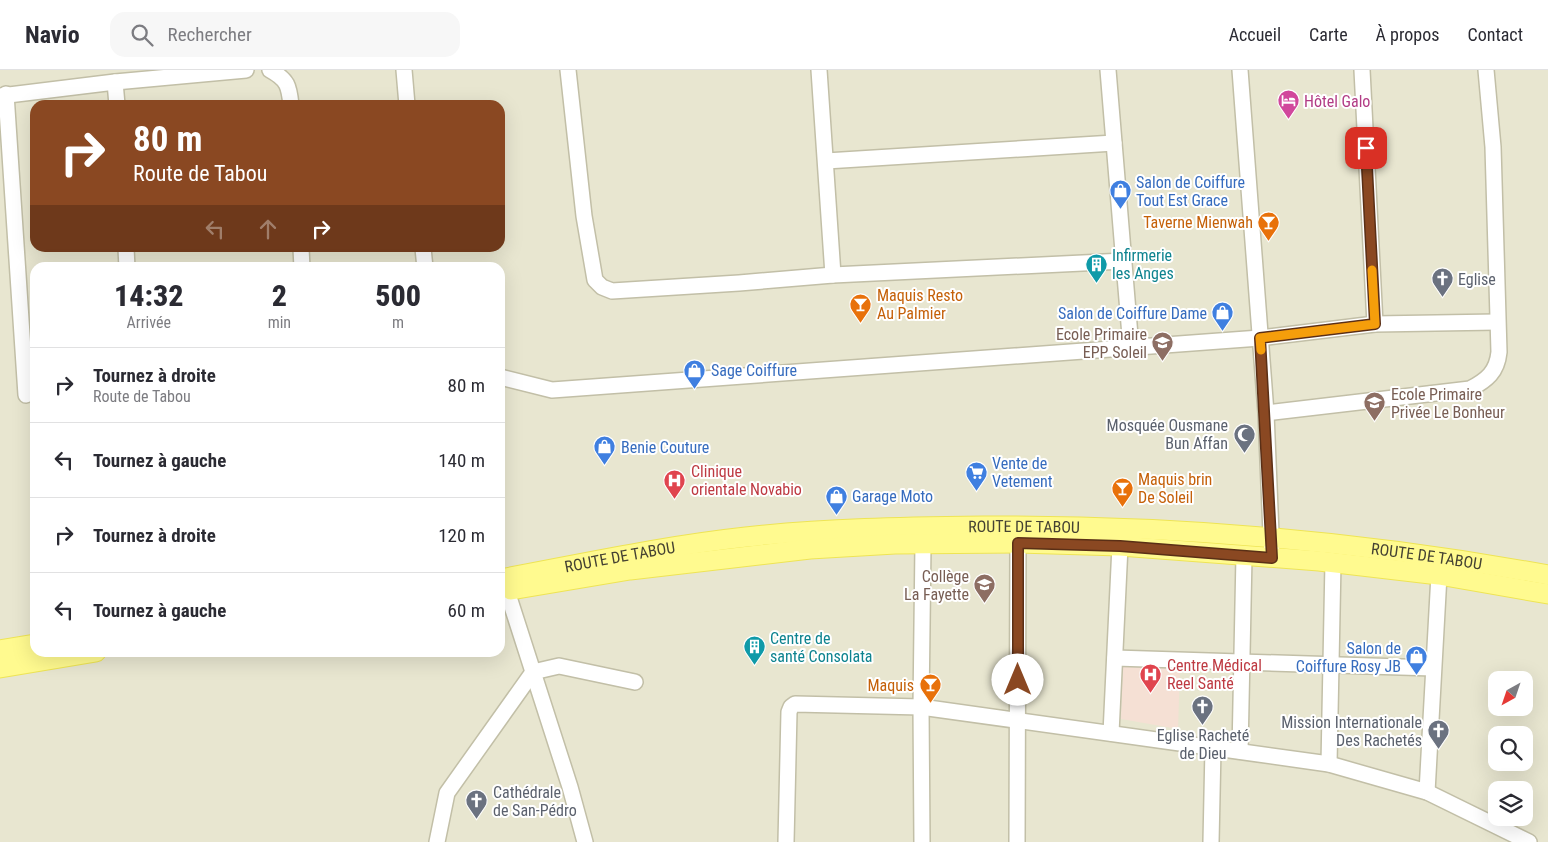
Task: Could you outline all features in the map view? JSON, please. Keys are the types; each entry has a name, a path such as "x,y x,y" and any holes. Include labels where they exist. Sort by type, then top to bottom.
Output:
{"main road":[{"name":"ROUTE DE TABOU","path":"505,586 743,537 804,532 919,527 1120,527 1271,538 1467,560 1548,575"},
{"name":"ROUTE DE TABOU","path":"505,587 810,549 923,544 1018,543 1120,546 1333,562 1439,575 1548,594"},
{"path":"0,650 30,645"},
{"path":"0,668 66,657"}],"street":[{"path":"26,395 3,95 246,70"},
{"path":"270,70 289,86 290,100"},
{"path":"404,70 407,100"},
{"path":"568,70 584,216 595,280 602,287 612,291 833,275 1124,260"},
{"path":"819,70 833,275"},
{"path":"1108,70 1131,348"},
{"path":"1240,70 1266,413 1272,558"},
{"path":"1362,70 1375,324"},
{"path":"1266,413 1470,389 1483,382 1492,374 1498,364 1493,147 1486,70"},
{"path":"115,82 117,100"},
{"path":"826,161 1114,143"},
{"path":"505,378 552,390 1260,338 1375,324 1497,322"},
{"path":"1017,842 1018,543"},
{"path":"922,842 923,544"},
{"path":"1111,733 1120,546"},
{"path":"1240,752 1240,661 1244,556"},
{"path":"1329,764 1333,562"},
{"path":"1427,792 1432,668 1439,575"},
{"path":"505,595 533,672 570,787 585,842"},
{"path":"1116,658 1432,668"},
{"path":"437,842 447,793 533,672 559,666 635,682"},
{"path":"786,842 791,707 796,704 921,707 1329,764 1427,792 1525,841"},
{"path":"1212,842 1213,748"}],"shaded area":[{"path":"0,70 1548,70 1548,842 0,842"},
{"name":"Centre Médical Reel Santé","path":"1123,666 1180,667 1178,729 1121,719"}],"slow traffic":[{"path":"1261,350 1260,338 1375,324 1372,270"}],"place":[{"name":"Hôtel Galo","path":"1288,120"},
{"name":"Salon de Coiffure Tout Est Grace","path":"1120,210"},
{"name":"Taverne Mienwah","path":"1269,241"},
{"name":"Infirmerie les Anges","path":"1096,283"},
{"name":"Eglise","path":"1442,298"},
{"name":"Maquis Resto Au Palmier","path":"861,323"},
{"name":"Salon de Coiffure Dame","path":"1223,332"},
{"name":"Ecole Primaire EPP Soleil","path":"1163,362"},
{"name":"Sage Coiffure","path":"695,389"},
{"name":"Ecole Primaire Privée Le Bonheur","path":"1375,422"},
{"name":"Mosquée Ousmane Bun Affan","path":"1244,453"},
{"name":"Benie Couture","path":"605,466"},
{"name":"Vente de Vetement","path":"976,491"},
{"name":"Clinique orientale Novabio","path":"675,499"},
{"name":"Maquis brin De Soleil","path":"1122,507"},
{"name":"Garage Moto","path":"836,515"},
{"name":"Collège La Fayette","path":"985,604"},
{"name":"Centre de santé Consolata","path":"754,666"},
{"name":"Salon de Coiffure Rosy JB","path":"1417,676"},
{"name":"Centre Médical Reel Santé","path":"1151,693"},
{"name":"Maquis","path":"930,704"},
{"name":"Eglise Racheté de Dieu","path":"1203,725"},
{"name":"Mission Internationale Des Rachetés","path":"1438,750"},
{"name":"Cathédrale de San-Pédro","path":"477,820"}],"route":[{"path":"1018,680 1018,543 1120,546 1272,558 1266,413 1260,338 1375,324 1366,148"}]}
